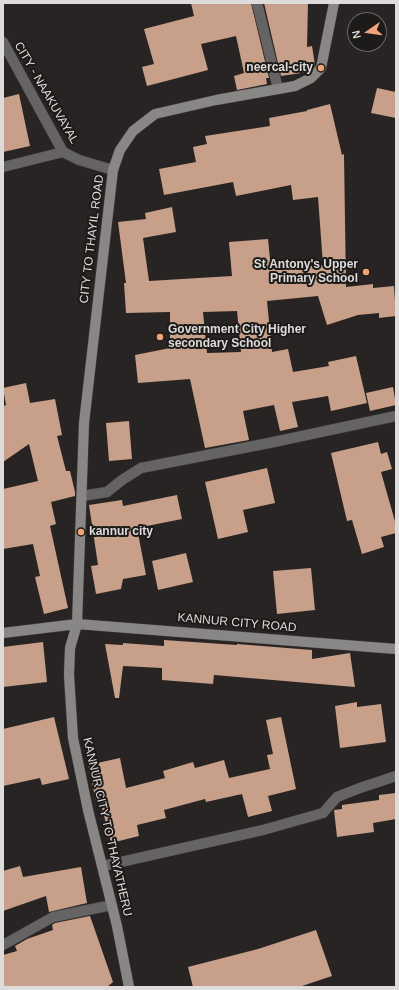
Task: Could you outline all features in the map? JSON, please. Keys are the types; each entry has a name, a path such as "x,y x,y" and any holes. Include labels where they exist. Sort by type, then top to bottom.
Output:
{"main road":[{"name":"CITY TO THAYIL ROAD","path":"77,624 84,423 113,170 120,150 132,131 155,114 216,100 295,86 311,78 321,68 334,3"},
{"name":"KANNUR CITY ROAD","path":"3,633 77,624 396,649"},
{"name":"KANNUR CITY TO THAYATHERU","path":"77,624 70,648 69,675 73,738 88,810 112,905 128,987"}],"street":[{"path":"257,3 278,89"},
{"name":"CITY - NAAKUVAYAL","path":"3,42 63,152 78,160 113,170"},
{"path":"3,167 63,152"},
{"path":"82,496 107,492 122,480 142,468 396,416"},
{"path":"102,866 263,830 323,813 337,797 396,776"},
{"path":"3,945 53,917 112,905"}],"building":[{"path":"191,3 251,3 269,78 266,78 267,84 237,90 234,76 244,73 236,36 201,44 208,70 147,86 142,67 154,64 144,29 194,16"},
{"path":"264,3 308,3 307,47 312,46 315,65 308,72 281,76"},
{"path":"377,88 396,92 396,118 371,113"},
{"path":"19,94 30,146 3,152 3,98"},
{"path":"330,104 342,155 344,154 346,287 373,284 373,288 394,286 396,316 379,318 379,313 358,315 327,325 318,296 267,301 272,352 288,349 293,372 329,366 328,362 356,356 367,403 331,411 328,396 292,402 298,427 280,431 274,405 243,411 249,440 205,448 190,379 138,383 135,355 170,348 170,312 126,313 124,283 126,283 118,222 146,219 145,213 172,207 176,232 143,238 149,281 232,276 229,242 268,239 271,269 323,265 318,197 293,200 291,185 236,196 233,182 164,195 159,169 196,162 193,147 207,144 205,136 270,126 269,118","holes":["237,311 241,352 207,353 203,312"]},
{"path":"26,383 30,403 55,399 62,435 57,436 66,471 70,471 75,492 75,496 51,502 56,524 50,526 68,608 44,614 35,577 40,576 33,544 3,549 3,489 38,481 29,444 3,462 3,406 6,405 3,388"},
{"path":"393,387 396,405 370,411 366,393"},
{"path":"129,421 132,459 109,461 106,423"},
{"path":"378,442 381,454 387,452 392,469 381,472 396,525 396,533 381,537 384,547 362,554 352,520 347,521 331,453"},
{"path":"267,468 275,503 243,510 248,532 218,539 205,482"},
{"path":"177,495 182,519 137,528 146,575 123,579 121,589 96,594 91,566 98,565 89,505 122,500 123,506"},
{"path":"186,553 193,582 158,590 152,561"},
{"path":"311,568 315,610 277,614 273,571"},
{"path":"164,640 312,650 312,659 350,653 355,687 214,675 213,684 162,680 162,668 123,666 119,698 115,698 105,644 123,645 123,643 164,646"},
{"path":"43,642 47,682 3,687 3,647"},
{"path":"357,702 357,707 381,704 386,742 340,748 335,706"},
{"path":"54,717 69,779 42,785 40,778 3,786 3,729"},
{"path":"281,717 296,789 268,796 272,811 248,817 242,794 206,802 205,799 164,810 166,818 137,825 139,836 111,843 100,800 96,801 88,765 120,758 126,788 165,778 163,771 193,762 195,768 224,760 229,778 270,769 267,755 273,754 266,720"},
{"path":"396,793 396,819 373,823 374,832 337,837 334,810 342,809 342,805 379,800 379,795"},
{"path":"20,866 23,877 81,867 87,903 49,912 46,896 3,911 3,871"},
{"path":"90,916 113,982 107,987 3,987 3,955 17,951 15,946 27,939 53,930 52,925 55,923"},
{"path":"316,930 332,976 299,987 193,987 188,967 258,949"}],"place":[{"name":"neercal-city","path":"321,68"},
{"name":"St Antony's Upper Primary School","path":"366,272"},
{"name":"Government City Higher secondary School","path":"160,337"},
{"name":"kannur city","path":"81,532"}]}
